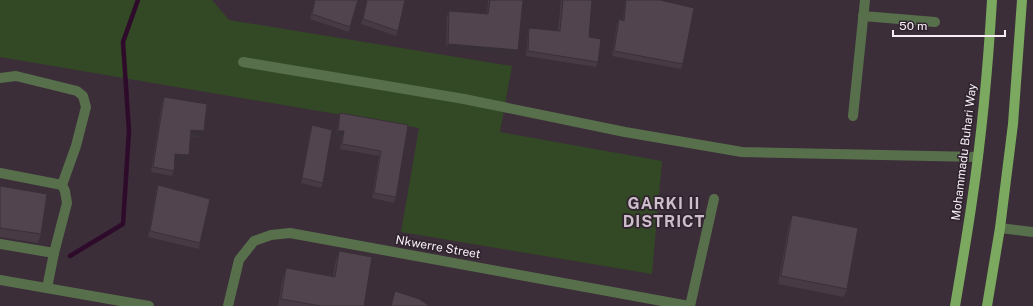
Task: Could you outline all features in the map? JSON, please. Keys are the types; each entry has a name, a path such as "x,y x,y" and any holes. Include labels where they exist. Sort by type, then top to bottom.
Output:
{"main road":[{"name":"Mohammadu Buhari Way","path":"955,306 978,157 992,0"},
{"path":"987,306 1000,228 1013,124 1022,0"}],"street":[{"path":"853,116 864,0"},
{"path":"863,16 935,22"},
{"path":"242,62 457,98 625,132 742,152 978,157"},
{"path":"0,78 16,76 77,91 83,96 86,107 76,146 62,185"},
{"path":"0,173 62,185 66,191 67,203 54,253 47,288"},
{"path":"690,306 714,199"},
{"path":"1000,228 1033,232"},
{"name":"Nkwerre Street","path":"228,306 239,260 254,241 271,235 290,233 690,306"},
{"path":"0,244 54,253"},
{"path":"0,280 149,306"}],"green space":[{"path":"0,0 212,0 229,20 512,66 500,132 662,161 652,274 401,232 419,128 0,57"}],"building":[{"path":"315,0 358,0 350,27 312,14"},
{"path":"367,0 405,0 398,31 363,19"},
{"path":"490,0 523,0 518,50 448,44 449,11 488,14"},
{"path":"563,0 592,0 589,37 601,39 598,62 528,51 529,28 560,31"},
{"path":"626,0 660,0 694,8 683,64 614,51 619,19 624,21"},
{"path":"164,97 207,104 204,131 191,130 189,155 175,154 174,171 153,167"},
{"path":"340,113 408,125 396,197 374,193 381,151 342,144 344,131 338,131"},
{"path":"312,125 332,130 323,183 302,178"},
{"path":"158,185 210,199 200,243 150,231"},
{"path":"0,186 47,194 41,234 0,228"},
{"path":"792,215 858,228 847,289 781,276"},
{"path":"339,251 372,257 364,306 321,306 281,299 286,268 335,277"},
{"path":"395,291 419,299 430,306 391,306"}],"waterway":[{"path":"70,256 123,224 129,131 123,42 138,0"}],"district":[{"name":"GARKI II DISTRICT","path":"664,212"}]}
